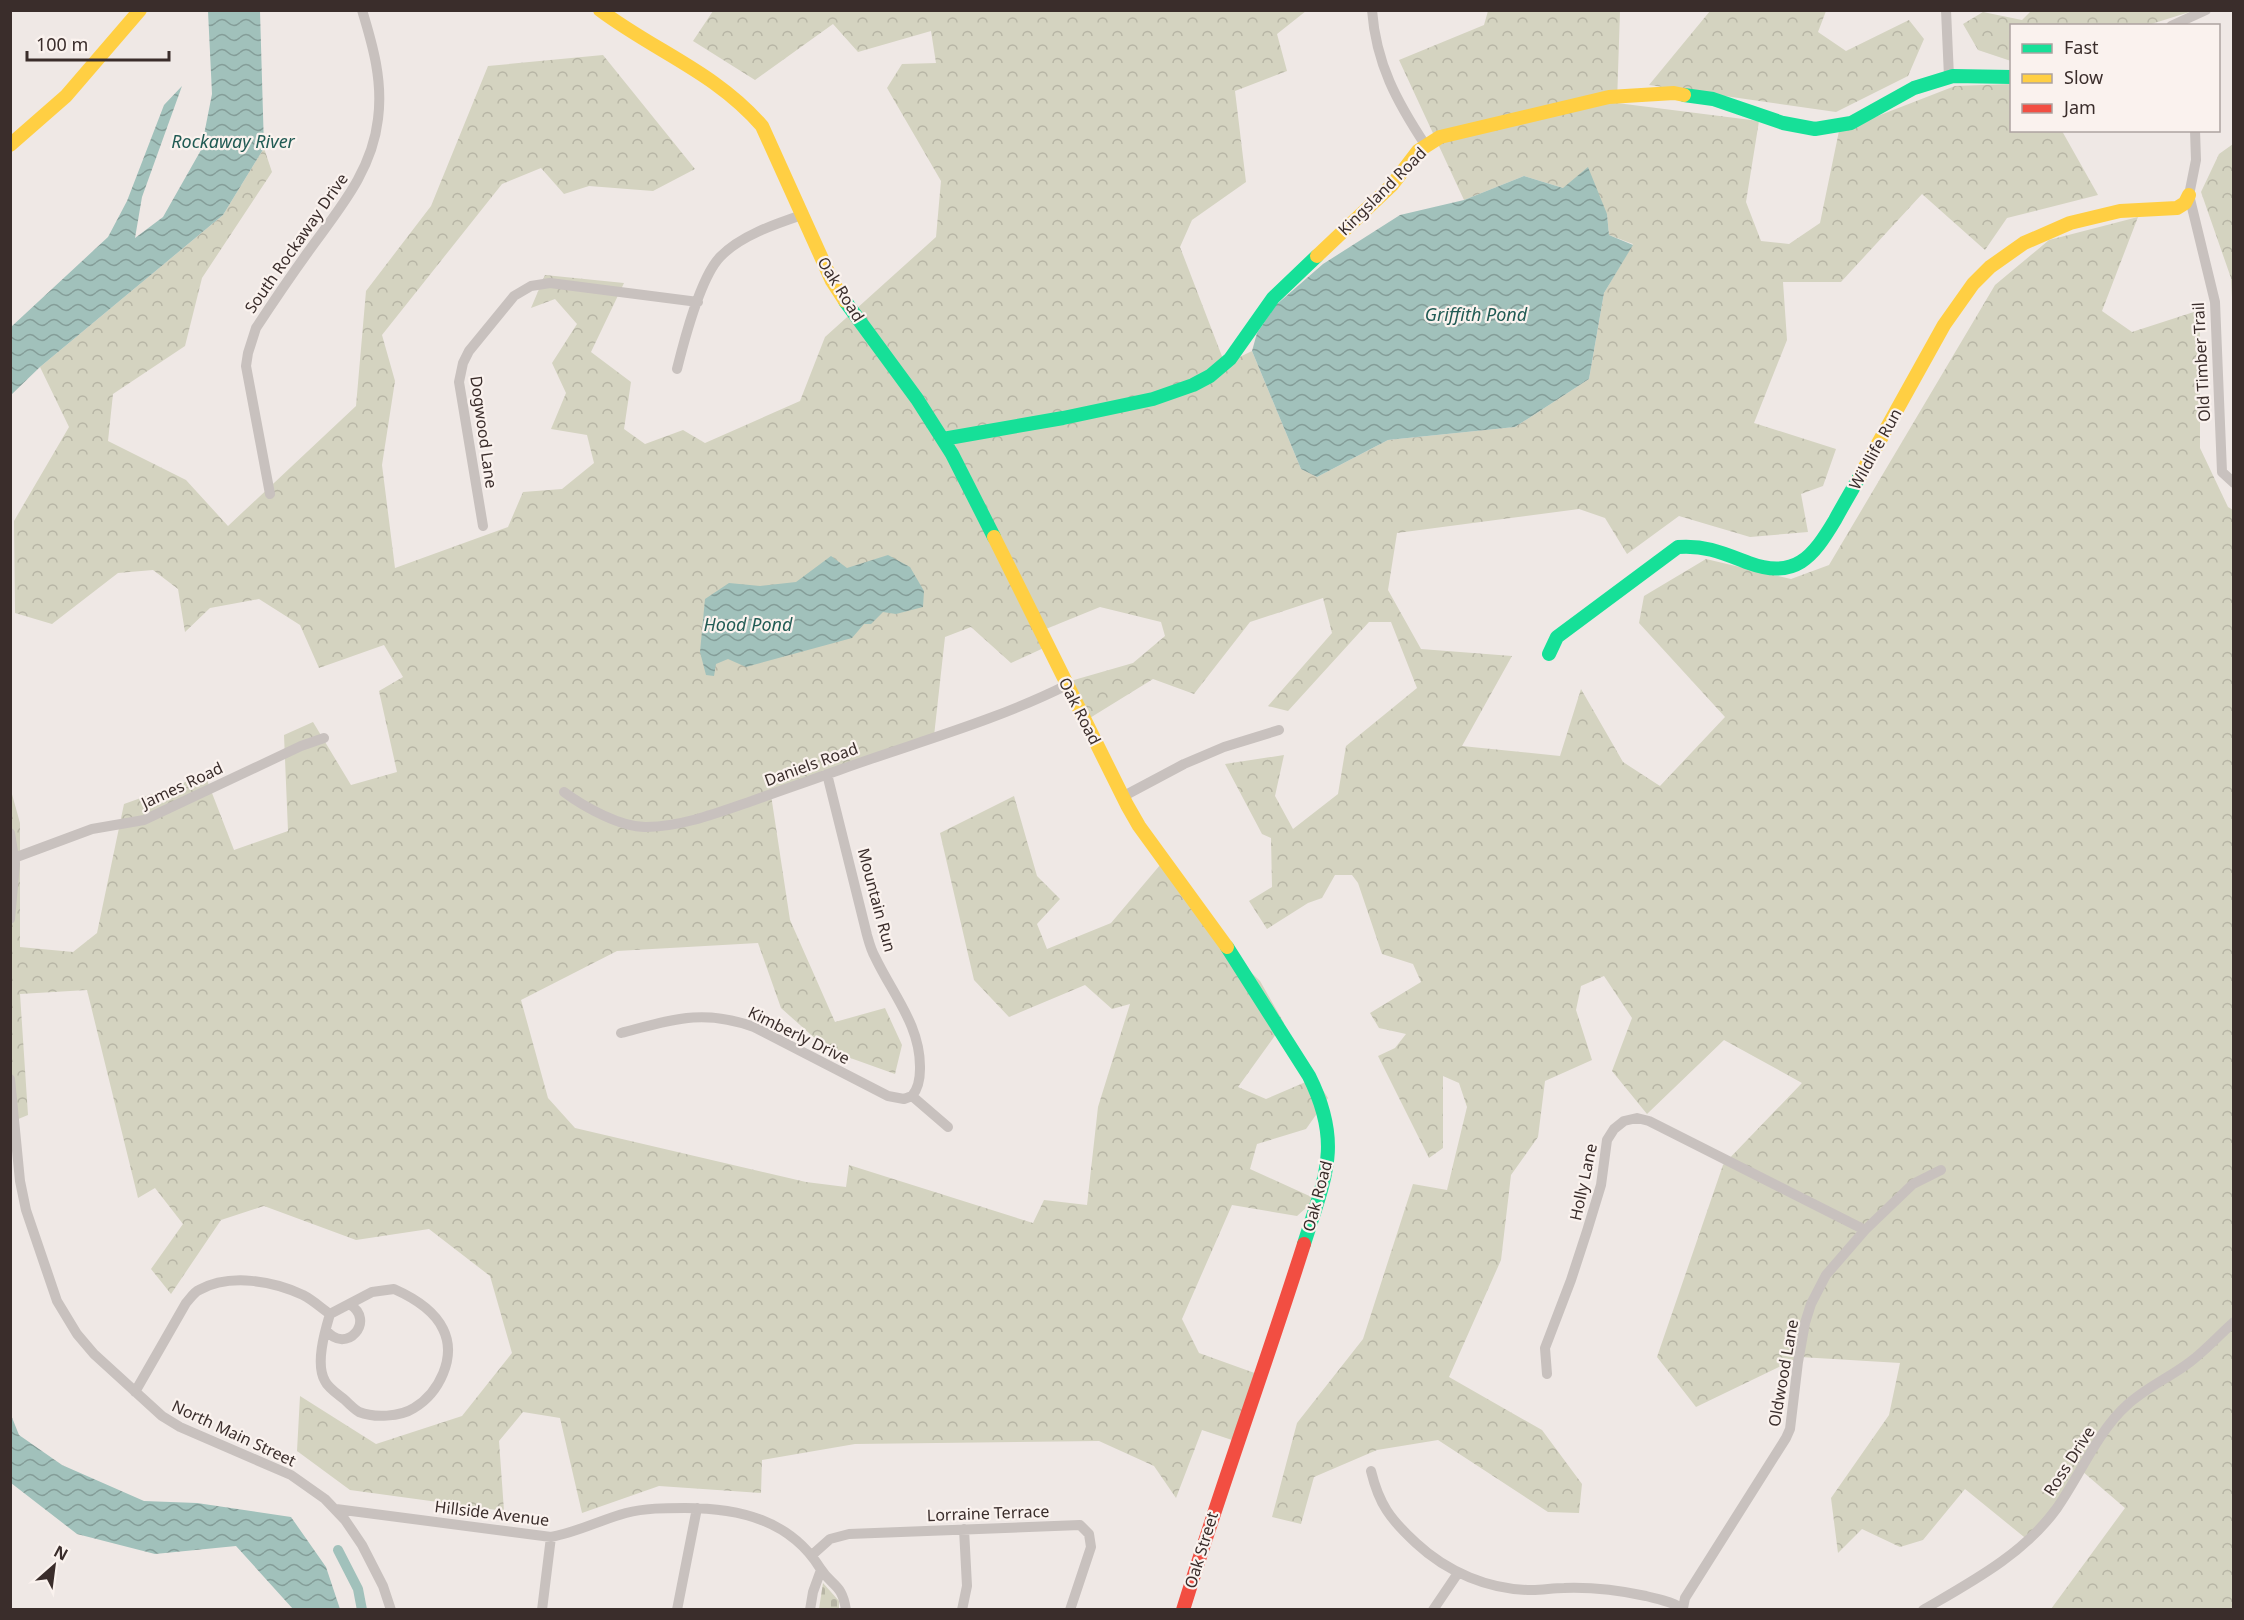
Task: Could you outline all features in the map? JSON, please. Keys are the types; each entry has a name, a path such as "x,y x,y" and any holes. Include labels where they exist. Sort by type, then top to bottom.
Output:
{"street":[{"path":"10,145 66,96 140,10"},
{"name":"South Rockaway Drive","path":"270,494 247,375 248,353 256,328 356,185 373,149 378,119 379,89 376,57 362,10"},
{"name":"Oak Road","path":"600,10 629,33 710,78 746,106 769,138 820,258 846,303 917,399 943,439 974,495 1122,796 1139,826 1220,936 1309,1076 1318,1094 1328,1132 1329,1151 1324,1184 1220,1491"},
{"path":"1372,10 1380,57 1393,92 1426,146"},
{"path":"1946,10 1949,77"},
{"path":"2175,24 2206,10"},
{"name":"Kingsland Road","path":"943,439 1153,399 1210,376 1230,359 1261,313 1286,283 1392,185 1418,151 1452,133 1574,104 1641,94 1694,95 1744,108 1783,123 1815,129 1851,123 1914,88 1949,77 2010,77"},
{"name":"Old Timber Trail","path":"2195,132 2196,160 2189,195 2215,302 2222,472 2234,483"},
{"name":"Wildlife Run","path":"1549,654 1557,637 1678,548 1691,545 1703,547 1771,570 1790,567 1808,558 1821,544 1931,348 1969,289 1984,274 2007,253 2035,236 2069,222 2094,214 2140,209 2175,209 2183,206 2189,195"},
{"path":"677,369 698,302 712,268 724,253 764,230 802,215"},
{"name":"Dogwood Lane","path":"483,526 460,375 469,351 514,296 531,286 550,283 698,302"},
{"name":"Daniels Road","path":"564,792 596,812 633,825 646,827 698,820 920,744 1044,697 1067,685"},
{"path":"1122,796 1184,764 1224,747 1279,730"},
{"name":"James Road","path":"14,858 92,829 144,820 301,746 324,738"},
{"name":"Mountain Run","path":"827,774 867,935 874,955 912,1023 916,1036 920,1075 915,1094 912,1096"},
{"path":"10,833 14,858 10,919"},
{"name":"Kimberly Drive","path":"621,1033 690,1017 703,1016 735,1021 754,1027 888,1096 904,1099 912,1096"},
{"name":"North Main Street","path":"10,1079 20,1181 26,1210 57,1300 66,1318 83,1341 162,1416 291,1475 309,1486 336,1509 362,1545 383,1586 391,1610"},
{"path":"912,1096 948,1127"},
{"name":"Holly Lane","path":"1547,1374 1545,1348 1587,1231 1600,1185 1605,1146 1614,1129 1624,1121 1636,1118 1649,1121 1865,1230"},
{"name":"Oldwood Lane","path":"1683,1609 1685,1598 1790,1429 1798,1362 1811,1304 1826,1275 1865,1230 1913,1184 1941,1170"},
{"path":"135,1392 186,1303 197,1290 221,1282 255,1281 283,1287 305,1296 330,1314"},
{"path":"394,1289 407,1295 433,1314 443,1329 449,1350 448,1362 429,1396 413,1409 378,1416 358,1411 324,1381 321,1359 330,1314 349,1304 372,1292 394,1289"},
{"path":"326,1330 332,1336 341,1339 350,1338 357,1332 360,1318 349,1304"},
{"name":"Ross Drive","path":"1923,1610 2002,1560 2033,1536 2058,1506 2083,1464 2124,1407 2192,1361 2234,1322"},
{"path":"1371,1471 1377,1496 1391,1517 1423,1549 1458,1573 1492,1585 1531,1590 1570,1587 1616,1589 1651,1597 1683,1609"},
{"name":"Oak Street","path":"1183,1610 1220,1491"},
{"path":"677,1610 697,1508"},
{"name":"Hillside Avenue","path":"336,1509 552,1537 569,1534 625,1513 644,1509 697,1508 738,1511 765,1521 787,1534 812,1555 821,1570 843,1592 846,1610"},
{"name":"Lorraine Terrace","path":"812,1555 825,1542 836,1536 1073,1524 1085,1529 1089,1534 1091,1547 1070,1610"},
{"path":"962,1610 967,1586 964,1529"},
{"path":"542,1610 552,1537"},
{"path":"810,1610 813,1592 821,1570"},
{"path":"1433,1610 1458,1573"}],"green space":[{"path":"713,11 1306,11 1277,34 1287,71 1235,91 1246,182 1192,220 1180,247 1225,364 1252,351 1301,469 1317,477 1388,440 1515,427 1589,379 1604,293 1633,244 1609,235 1607,214 1563,188 1524,176 1464,200 1399,60 1484,25 1488,11 1620,11 1617,103 1759,121 1746,202 1761,241 1789,244 1820,223 1839,131 1955,86 2010,84 2010,132 2063,132 2098,195 2007,218 1985,250 1922,194 1841,282 1783,282 1787,340 1754,423 1836,449 1823,486 1801,494 1808,532 1750,537 1679,516 1627,554 1605,518 1579,509 1397,533 1388,590 1421,649 1512,656 1462,746 1560,756 1581,689 1623,762 1660,786 1725,717 1639,623 1644,596 1706,559 1791,579 1829,565 1995,285 2049,240 2138,217 2102,311 2132,332 2200,310 2200,448 2228,507 2233,510 2233,1609 2051,1609 2125,1508 2082,1471 2029,1541 1965,1489 1923,1540 1900,1547 1862,1529 1838,1553 1831,1498 1889,1415 1900,1363 1800,1357 1696,1407 1657,1357 1723,1165 1802,1083 1724,1040 1647,1114 1612,1071 1632,1018 1604,976 1581,986 1576,1010 1592,1060 1545,1081 1538,1137 1511,1175 1501,1260 1449,1377 1542,1430 1582,1484 1579,1513 1548,1512 1438,1440 1377,1450 1314,1477 1301,1524 1272,1517 1297,1423 1363,1339 1413,1184 1447,1190 1467,1107 1459,1083 1443,1076 1443,1148 1429,1158 1378,1056 1395,1048 1406,1034 1379,1028 1370,1013 1421,982 1413,964 1382,954 1358,883 1352,875 1335,875 1322,898 1308,903 1267,929 1249,901 1272,887 1271,838 1262,834 1225,764 1284,755 1275,796 1293,829 1338,794 1346,746 1417,688 1391,622 1369,622 1288,711 1268,706 1332,633 1323,598 1250,622 1194,694 1153,679 1085,721 1067,682 1133,663 1165,636 1161,622 1100,607 1041,631 1048,646 1011,663 971,627 945,637 934,736 771,795 790,920 835,1022 885,1008 902,1045 895,1074 828,1050 781,1008 758,943 617,951 521,1000 548,1098 575,1128 806,1182 846,1187 849,1165 1033,1223 1044,1200 1087,1205 1098,1107 1130,1004 1112,1009 1085,985 1009,1017 974,980 940,833 1014,796 1037,876 1060,899 1037,924 1047,949 1111,923 1166,858 1224,946 1260,981 1284,1023 1238,1087 1266,1099 1315,1078 1328,1098 1306,1129 1257,1144 1250,1169 1316,1199 1297,1216 1232,1205 1182,1319 1199,1353 1263,1376 1241,1443 1202,1430 1176,1498 1154,1466 1099,1441 855,1444 762,1460 761,1493 659,1486 582,1513 560,1418 523,1412 499,1441 504,1511 350,1490 297,1451 300,1396 376,1444 462,1416 512,1353 490,1276 429,1229 356,1240 264,1206 221,1220 171,1294 151,1269 183,1224 155,1188 138,1198 87,990 20,994 28,1115 11,1122 10,787 20,823 20,947 73,952 97,933 124,804 205,775 234,850 288,831 284,735 313,722 351,785 397,772 379,691 403,677 384,645 319,668 300,625 259,599 210,608 185,632 178,589 153,570 118,573 52,624 15,613 14,521 69,427 40,367 223,215 264,148 272,172 202,278 185,346 113,394 108,441 186,480 228,526 356,406 366,291 431,206 488,66 603,55 695,169 653,191 589,186 564,194 541,168 502,184 382,335 395,381 382,465 395,568 508,527 523,492 562,489 594,463 587,435 551,429 566,393 552,363 577,324 555,299 531,308 545,275 624,283 591,352 631,382 624,429 645,444 683,430 705,443 800,401 825,337 936,237 941,181 887,88 902,64 936,63 931,31 858,52 833,24 755,80 693,41"},
{"path":"1710,11 1826,11 1818,32 1846,51 1909,20 1924,39 1908,76 1836,112 1649,85"},
{"path":"2031,11 2193,11 2151,24 2010,24 2010,61 1978,50 1963,24 1983,12 2022,20"},
{"path":"2233,144 2233,317 2231,278 2201,192 2219,154"},
{"path":"823,1583 839,1601 839,1609 819,1609"}],"water":[{"name":"Rockaway River","path":"208,11 260,11 264,148 223,215 40,367 11,395 11,327 108,237 127,201 164,105 182,86 142,197 135,238 163,217 201,150 212,94"},
{"name":"Griffith Pond","path":"1588,167 1607,214 1609,235 1633,245 1604,293 1589,379 1515,427 1388,440 1317,477 1301,469 1252,351 1257,333 1276,305 1323,264 1400,215 1464,200 1524,176 1563,188"},
{"name":"Hood Pond","path":"888,555 910,567 924,591 923,607 896,614 883,612 871,624 864,624 852,638 746,667 728,659 716,664 714,676 706,675 700,652 705,599 729,583 760,586 796,582 831,556 847,568"},
{"path":"11,1415 19,1435 62,1465 144,1501 197,1503 291,1517 326,1567 340,1609 293,1609 236,1546 155,1554 77,1534 11,1483"}],"waterway":[{"path":"338,1550 358,1589 362,1610"}],"traffic: fast":[{"path":"1684,95 1713,99 1783,123 1815,129 1851,123 1914,88 1953,76 2010,77"},
{"path":"943,439 1063,418 1153,399 1193,385 1210,376 1230,359 1273,298 1317,256"},
{"path":"845,301 917,399 952,454 994,537"},
{"path":"1549,654 1557,637 1678,547 1697,547 1714,551 1765,568 1779,569 1801,562 1819,545 1860,476"},
{"path":"1227,947 1309,1076 1326,1122 1328,1141 1324,1179 1304,1244"}],"traffic: slow":[{"path":"10,145 66,96 140,10"},
{"path":"600,10 725,91 762,126 832,281 845,301"},
{"path":"1317,256 1392,185 1418,151 1440,137 1609,97 1674,93 1684,95"},
{"path":"1860,476 1944,325 1973,284 1990,267 2024,243 2070,223 2120,211 2177,208 2185,203 2189,195"},
{"path":"994,537 1127,805 1139,826 1227,947"}],"traffic: jam":[{"path":"1183,1610 1304,1244"}]}
